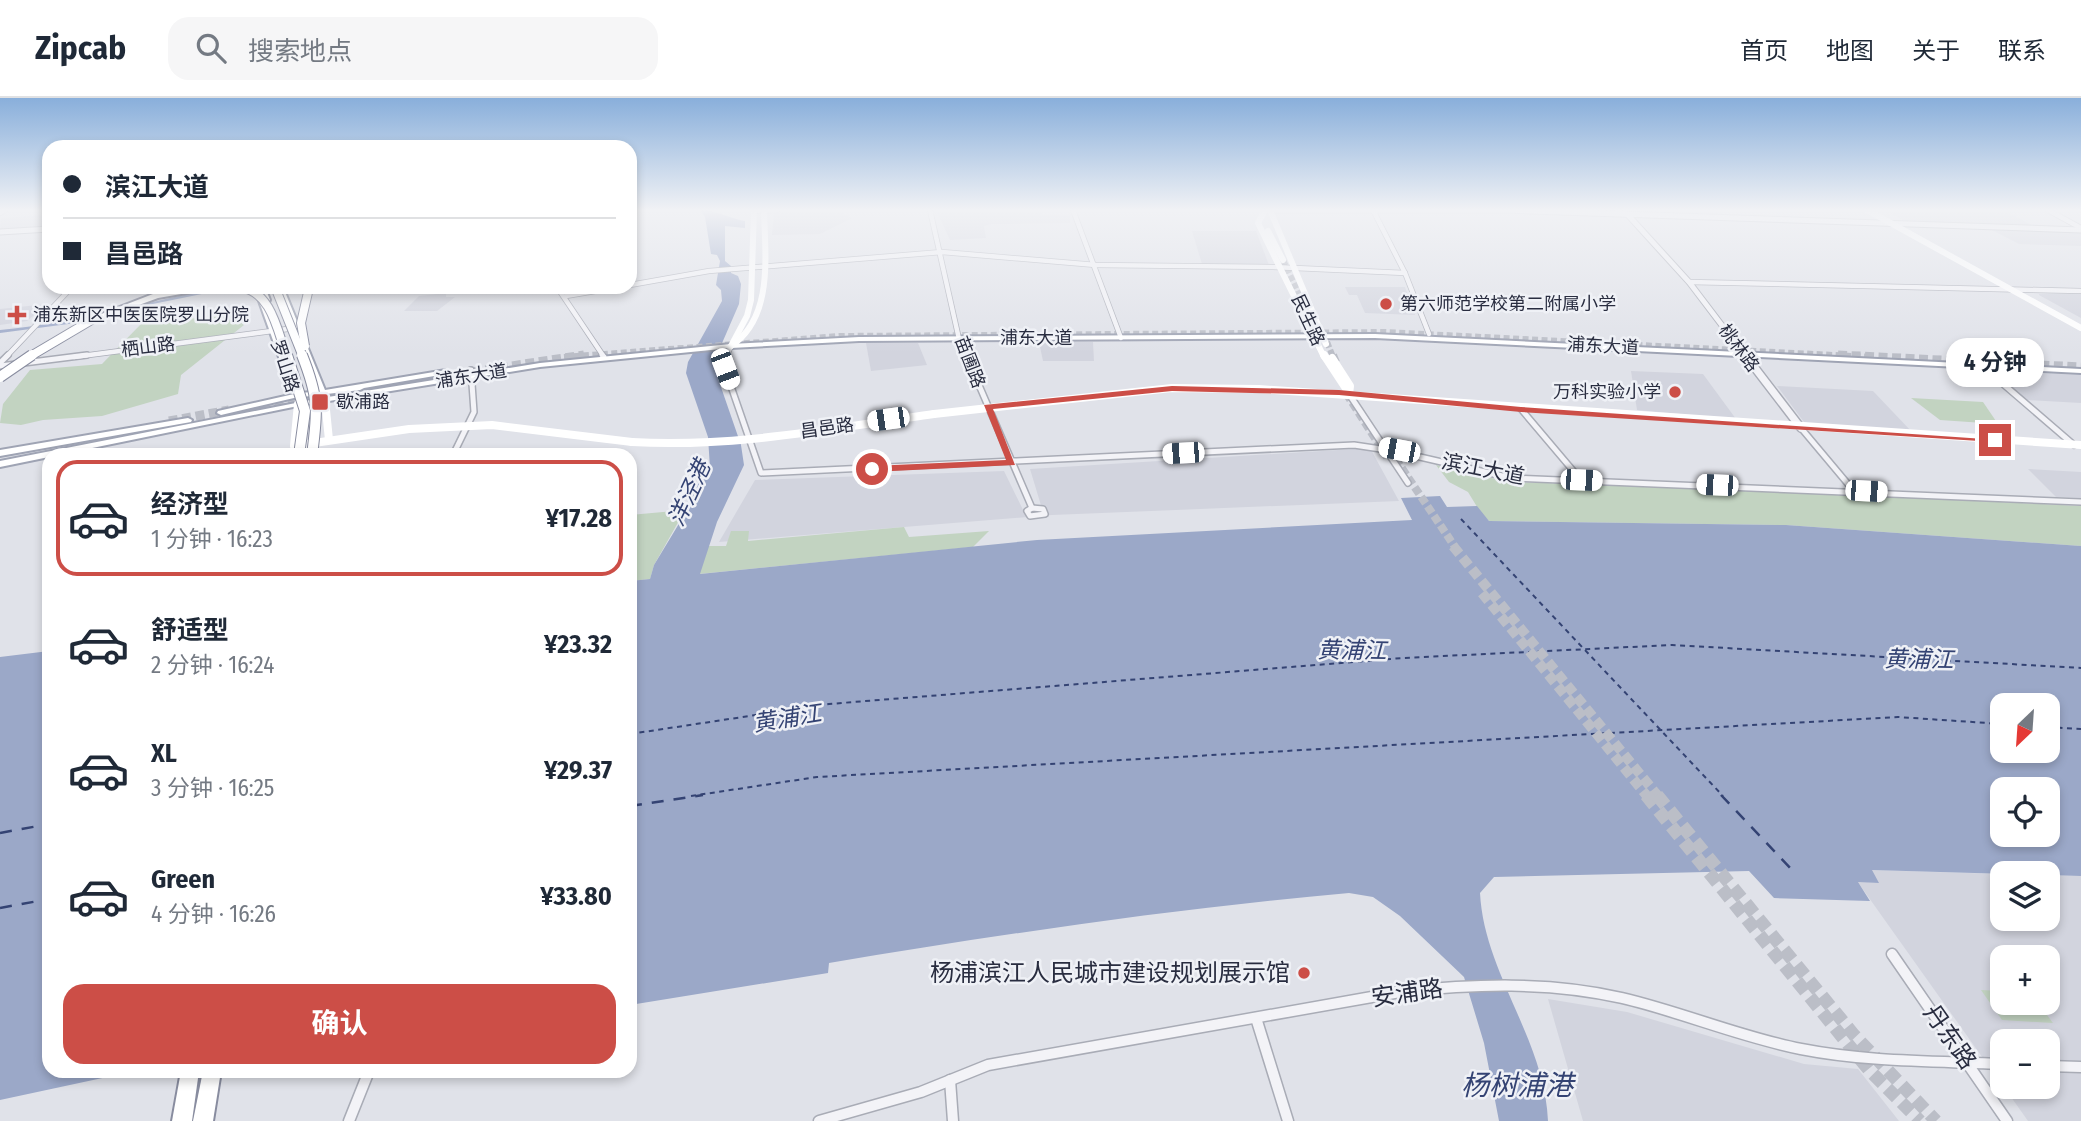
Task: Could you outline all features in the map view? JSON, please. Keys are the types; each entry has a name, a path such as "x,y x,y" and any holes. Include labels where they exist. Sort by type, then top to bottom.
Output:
{"highway":[{"path":"0,374 84,319 148,294"},
{"path":"0,374 53,340 95,318 168,294"},
{"path":"258,294 266,300"},
{"path":"263,294 305,411 297,448"},
{"path":"278,294 321,394"},
{"path":"308,294 301,331 321,394 313,448"},
{"path":"182,1121 189,1078"},
{"path":"204,1121 211,1078"}],"main road":[{"path":"731,345 747,316 753,258"},
{"path":"731,345 760,309 764,258"},
{"name":"民生路","path":"1273,258 1284,262 1318,334"},
{"path":"1283,258 1284,262"},
{"name":"民生路","path":"1290,258 1335,376 1349,394"},
{"path":"1953,258 2081,325"},
{"path":"1961,258 2081,325"},
{"name":"罗山路","path":"261,294 296,400 296,448"},
{"name":"罗山路","path":"283,294 321,394 329,440"},
{"name":"浦东大道","path":"1318,334 1520,345 1566,344 2081,364"},
{"name":"浦东大道","path":"63,448 345,389 603,356 731,345 859,339 1429,334 1742,352 1921,358 2081,371"},
{"path":"1380,336 1503,342"},
{"path":"1824,350 1935,356 1981,362"},
{"path":"1921,358 1935,356"},
{"path":"345,389 446,372"},
{"name":"浦东大道","path":"321,394 472,373"},
{"name":"昌邑路","path":"305,448 329,440 409,429 468,425 492,425 632,442 674,445 717,443 988,407 1172,388 1349,394 1521,409 2077,445"},
{"name":"浦东大道","path":"0,453 296,400"},
{"path":"65,448 154,430"},
{"name":"浦东大道","path":"0,461 42,452"},
{"path":"0,461 42,453"}],"street":[{"path":"637,284 709,271 869,258"},
{"name":"苗圃路","path":"943,258 959,337 1032,508"},
{"path":"1010,258 1096,265 1284,262 1295,267 1405,273"},
{"path":"1093,258 1120,336"},
{"path":"1397,258 1429,334"},
{"name":"桃林路","path":"1667,258 1689,282 1853,491"},
{"path":"1689,282 2081,291"},
{"path":"0,364 65,294"},
{"path":"578,294 566,296 603,356"},
{"name":"栖山路","path":"0,364 21,364 296,328"},
{"name":"滨江大道","path":"731,345 725,359 725,369 761,473 1341,446 1384,448 1491,475 2081,502"},
{"path":"1981,362 2077,445"},
{"path":"0,384 21,364"},
{"path":"456,448 474,412 472,373"},
{"name":"民生路","path":"1349,394 1408,483"},
{"path":"1521,409 1581,480"},
{"name":"丹东路","path":"1892,954 2007,1121"},
{"name":"安浦路","path":"819,1121 921,1092 988,1065 1400,992 1462,986 1531,986 1619,998 1800,1049 1990,1064"},
{"path":"1256,1018 1288,1121"},
{"path":"2060,1066 2081,1067"},
{"path":"349,1121 366,1078"},
{"path":"950,1080 953,1121"}],"shaded area":[{"path":"1200,258 1266,258 1269,265 1202,264"},
{"name":"第六师范学校第二附属小学","path":"1345,287 1405,287 1415,315 1365,313 1357,295 1349,295"},
{"path":"446,294 446,297 455,297 437,311 404,311 419,296"},
{"path":"2081,294 2081,318 2039,295"},
{"name":"浦东新区中医医院罗山分院","path":"47,304 27,321 0,325 0,309"},
{"path":"1039,342 1093,342 1094,361 1043,361"},
{"path":"866,343 918,343 927,365 871,371"},
{"name":"万科实验小学","path":"1631,371 1703,374 1736,419 1637,410"},
{"path":"1994,371 2081,375 2081,403 2026,400"},
{"path":"1777,386 1873,391 1912,432 1819,426 1804,422"},
{"path":"1370,448 1399,501 1052,515 719,542 755,480 1004,471 1025,514 1043,512 1030,469"},
{"path":"2028,469 2081,472 2081,498 2056,497"},
{"path":"1871,870 1990,874 1990,931 2060,931 2060,875 2081,876 2081,1121 2028,1121 2012,1099 2060,1099 2060,1029 1990,1029 1990,1068 1857,881 1878,883"},
{"path":"1548,999 1627,1012 1804,1064 1858,1069 1899,1121 1583,1121"}],"green space":[{"path":"231,315 244,325 181,375 178,394 102,416 43,420 21,425 0,423 3,404 30,370 102,364 142,323"},
{"path":"1911,398 1983,402 1998,424 1940,420"},
{"path":"1436,465 1509,482 1703,487 2081,506 2081,546 1786,525 1489,521 1482,515 1468,492 1449,482"},
{"path":"685,510 654,565 650,579 637,580 637,514"},
{"path":"904,527 909,537 989,531 973,547 699,574 708,546 726,546 731,531 749,531 748,541"},
{"path":"1981,990 1990,990 1990,1003"},
{"path":"1998,1015 2047,1015 2053,1023 2002,1020"}],"water":[{"path":"718,258 725,258 731,266 731,273 738,276 741,284 739,304 713,364 741,445 744,465 717,522 700,574 1037,540 1412,520 1401,498 1440,496 1447,507 1477,506 1489,521 1786,525 2081,546 2081,876 2060,875 2060,861 1990,861 1990,873 1872,870 1879,883 1858,882 1870,901 1774,898 1749,871 1494,877 1480,893 1484,922 1502,979 1537,1062 1548,1121 1499,1121 1484,1043 1464,977 1400,916 1373,897 1349,893 1088,923 959,942 829,963 828,973 637,1004 637,580 650,579 654,565 680,522 705,469 710,468 708,437 686,373 688,362 722,301 721,290 716,285"},
{"path":"188,294 202,294 143,306 106,319 0,333 0,330 83,317"},
{"path":"42,652 42,1078 102,1078 0,1100 0,657"}],"ferry route":[{"path":"1461,519 1584,649"},
{"path":"1584,649 1672,645 2081,668"},
{"path":"637,733 829,704 1403,658 1584,649"},
{"path":"1584,649 1661,730"},
{"path":"1661,730 1898,717 1990,723"},
{"path":"2060,728 2081,729"},
{"path":"691,796 817,777 1661,730"},
{"path":"1661,730 1723,796"},
{"path":"637,805 703,795"},
{"path":"1721,795 1795,873"},
{"path":"0,833 42,825"},
{"path":"0,908 42,900"}],"tunnel":[{"path":"1283,260 1321,342"},
{"path":"578,356 840,336 1386,332 1873,357"},
{"path":"1324,334 1333,357"},
{"path":"578,356 584,355"},
{"path":"1333,355 1337,365"},
{"path":"1838,355 2081,367"},
{"path":"352,390 578,356"},
{"path":"564,357 578,356"},
{"path":"1346,393 1387,457"},
{"path":"222,417 306,401"},
{"path":"169,421 229,410"},
{"path":"154,430 178,425"},
{"path":"1389,449 1455,547"},
{"path":"1453,546 1658,796"},
{"path":"1482,593 1647,796"},
{"path":"1646,795 1869,1070 1920,1121"},
{"path":"1657,795 1854,1035 1936,1121"}],"place":[{"name":"第六师范学校第二附属小学","path":"1386,304"},
{"name":"浦东新区中医医院罗山分院","path":"17,315"},
{"name":"万科实验小学","path":"1675,392"},
{"name":"歇浦路","path":"320,402"},
{"name":"杨浦滨江人民城市建设规划展示馆","path":"1304,973"}],"route":[{"path":"872,469 1012,463 988,407 1172,388 1339,393 1521,409 1995,440"}],"water label":[{"name":"洋泾港","path":"689,493"},
{"name":"黄浦江","path":"1352,650"},
{"name":"黄浦江","path":"1919,659"},
{"name":"黄浦江","path":"787,718"},
{"name":"杨树浦港","path":"1517,1085"}]}
